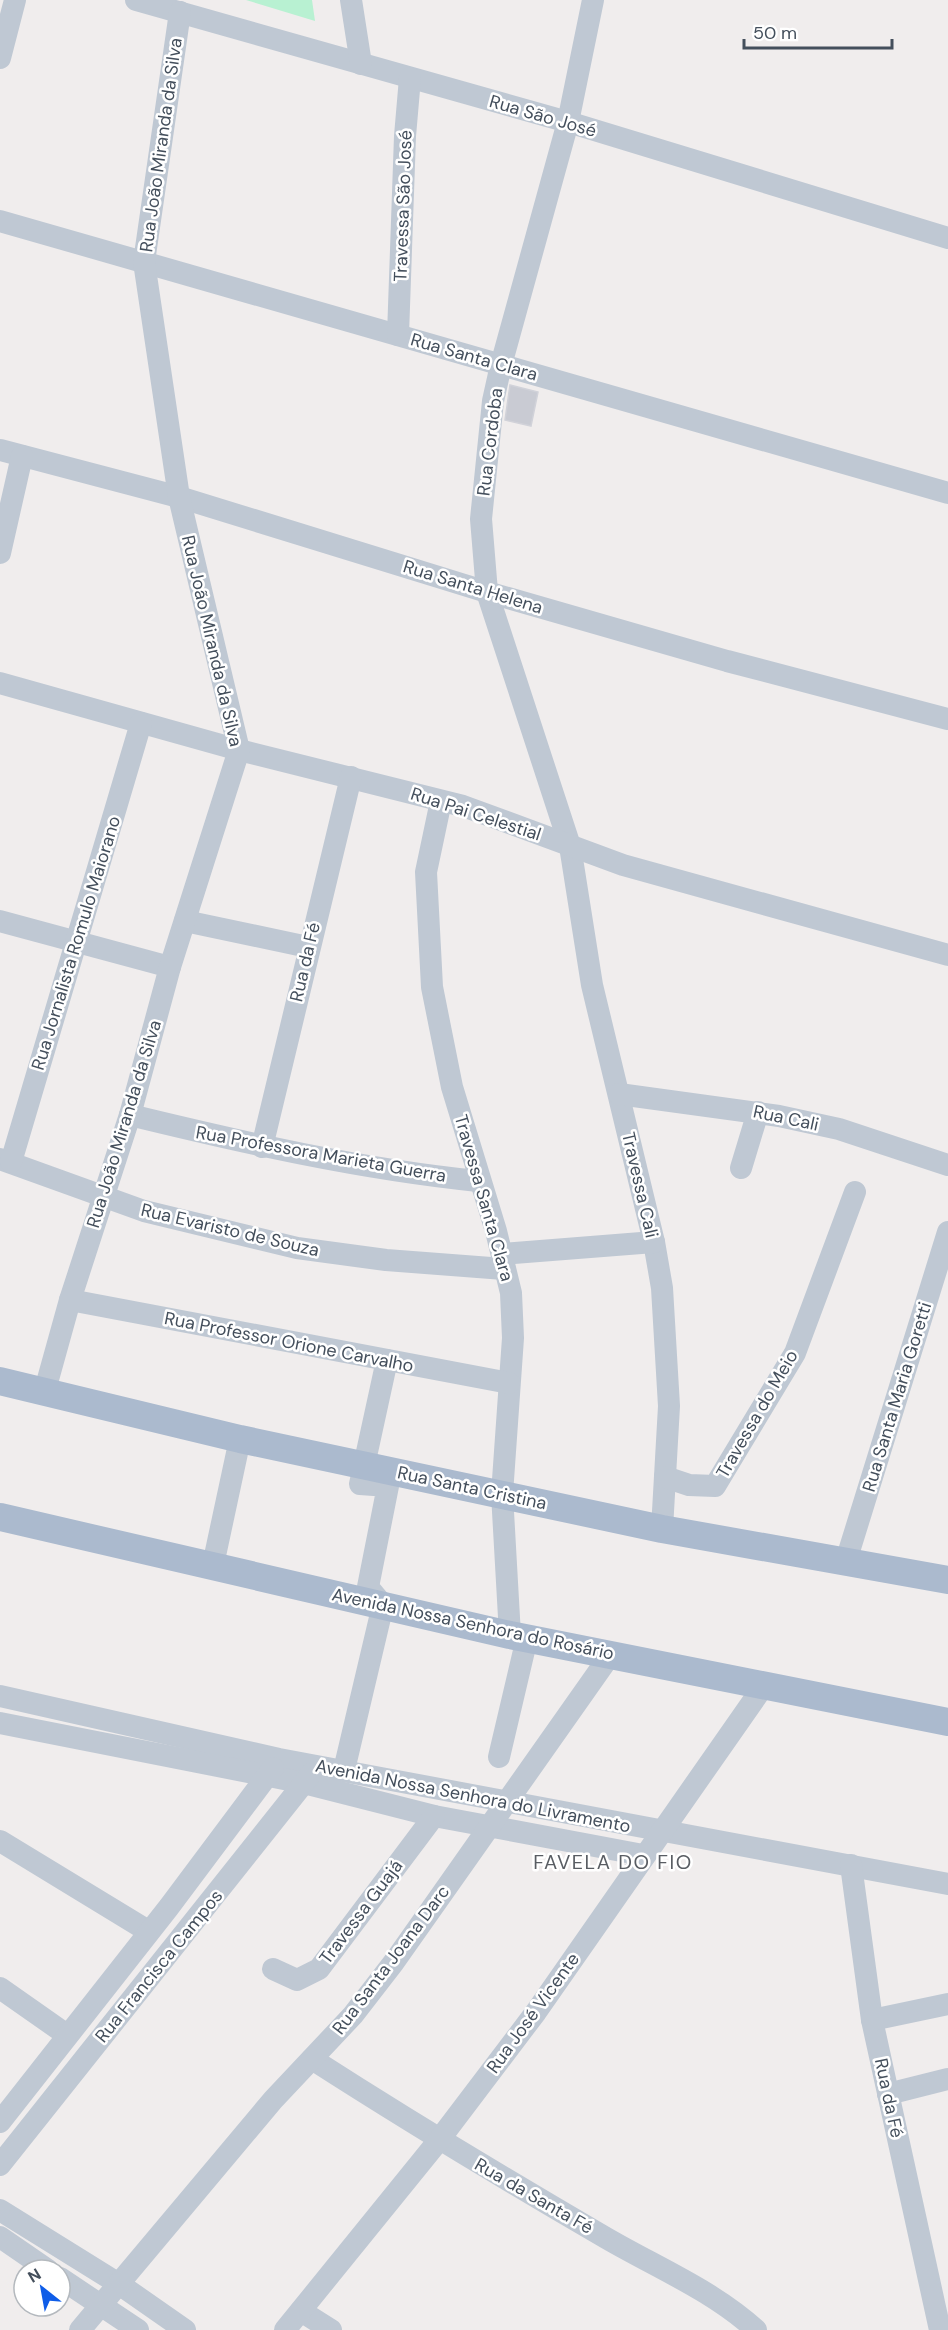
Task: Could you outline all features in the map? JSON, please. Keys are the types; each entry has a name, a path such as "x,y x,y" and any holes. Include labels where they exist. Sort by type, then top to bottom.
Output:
{"main road":[{"name":"Rua Santa Cristina","path":"0,1381 45,1390 240,1439 662,1529 948,1580"},
{"name":"Avenida Nossa Senhora do Rosário","path":"0,1517 519,1636 948,1722"}],"street":[{"path":"0,57 15,0"},
{"name":"Rua São José","path":"136,0 568,122 948,238"},
{"path":"351,0 361,64"},
{"name":"Rua Cordoba","path":"570,846 487,592 481,519 493,401 568,122 593,0"},
{"name":"Rua João Miranda da Silva","path":"45,1390 69,1300 105,1196 170,967 239,750 179,497 144,262 180,12"},
{"name":"Travessa São José","path":"398,335 405,136 410,78"},
{"name":"Rua Santa Clara","path":"0,221 948,493"},
{"name":"Rua Santa Helena","path":"0,450 179,497 487,592 727,661 948,719"},
{"path":"0,553 22,456"},
{"name":"Rua Pai Celestial","path":"0,683 239,750 441,801 623,865 948,955"},
{"name":"Rua Jornalista Romulo Maiorano","path":"5,1161 141,723"},
{"name":"Rua da Fé","path":"262,1147 308,947 351,777"},
{"name":"Travessa Santa Clara","path":"441,801 426,872 432,987 452,1087 511,1293 513,1338 502,1494 519,1636 499,1757"},
{"name":"Travessa Cali","path":"570,846 592,985 654,1242 662,1288 669,1406 662,1529"},
{"path":"0,921 170,967"},
{"path":"185,921 308,947"},
{"name":"Rua Cali","path":"619,1094 758,1112 839,1130 948,1165"},
{"path":"741,1168 758,1112"},
{"name":"Rua Professora Marieta Guerra","path":"129,1115 262,1147 478,1181"},
{"name":"Rua Evaristo de Souza","path":"5,1161 144,1211 297,1248 386,1260 503,1262 654,1242"},
{"name":"Travessa do Meio","path":"665,1477 689,1485 715,1486 795,1353 855,1192"},
{"name":"Rua Santa Maria Goretti","path":"846,1561 948,1232"},
{"name":"Rua Professor Orione Carvalho","path":"69,1300 509,1383"},
{"path":"344,1770 383,1605 368,1587 388,1486 360,1484 387,1360"},
{"path":"213,1565 240,1439"},
{"name":"Rua Santa Joana Darc","path":"80,2330 273,2100 353,2015 394,1962 611,1654"},
{"name":"Rua José Vicente","path":"285,2330 439,2140 536,2012 660,1831 765,1684"},
{"name":"Avenida Nossa Senhora do Livramento","path":"0,1696 272,1768"},
{"name":"Avenida Nossa Senhora do Livramento","path":"0,1723 311,1775 434,1816 643,1856"},
{"name":"Rua Francisca Campos","path":"0,2122 272,1768"},
{"name":"Avenida Nossa Senhora do Livramento","path":"311,1775 344,1770 948,1884"},
{"name":"Rua Francisca Campos","path":"0,2165 311,1775"},
{"name":"Travessa Guajá","path":"273,1969 297,1980 319,1969 434,1816"},
{"path":"0,1841 148,1931"},
{"name":"Rua da Fé","path":"851,1865 872,2020 940,2330"},
{"path":"0,1988 67,2035"},
{"path":"872,2020 948,2004"},
{"name":"Rua da Santa Fé","path":"312,2059 439,2140 623,2248 724,2303 756,2330"},
{"path":"888,2094 948,2079"},
{"path":"0,2210 119,2284 185,2330"},
{"path":"0,2237 31,2258"},
{"path":"72,2286 138,2330"},
{"path":"301,2311 331,2330"}],"green space":[{"path":"246,0 312,0 315,21"}],"building":[{"path":"510,385 538,392 531,426 505,420"}],"district":[{"name":"FAVELA DO FIO","path":"613,1862"}]}
